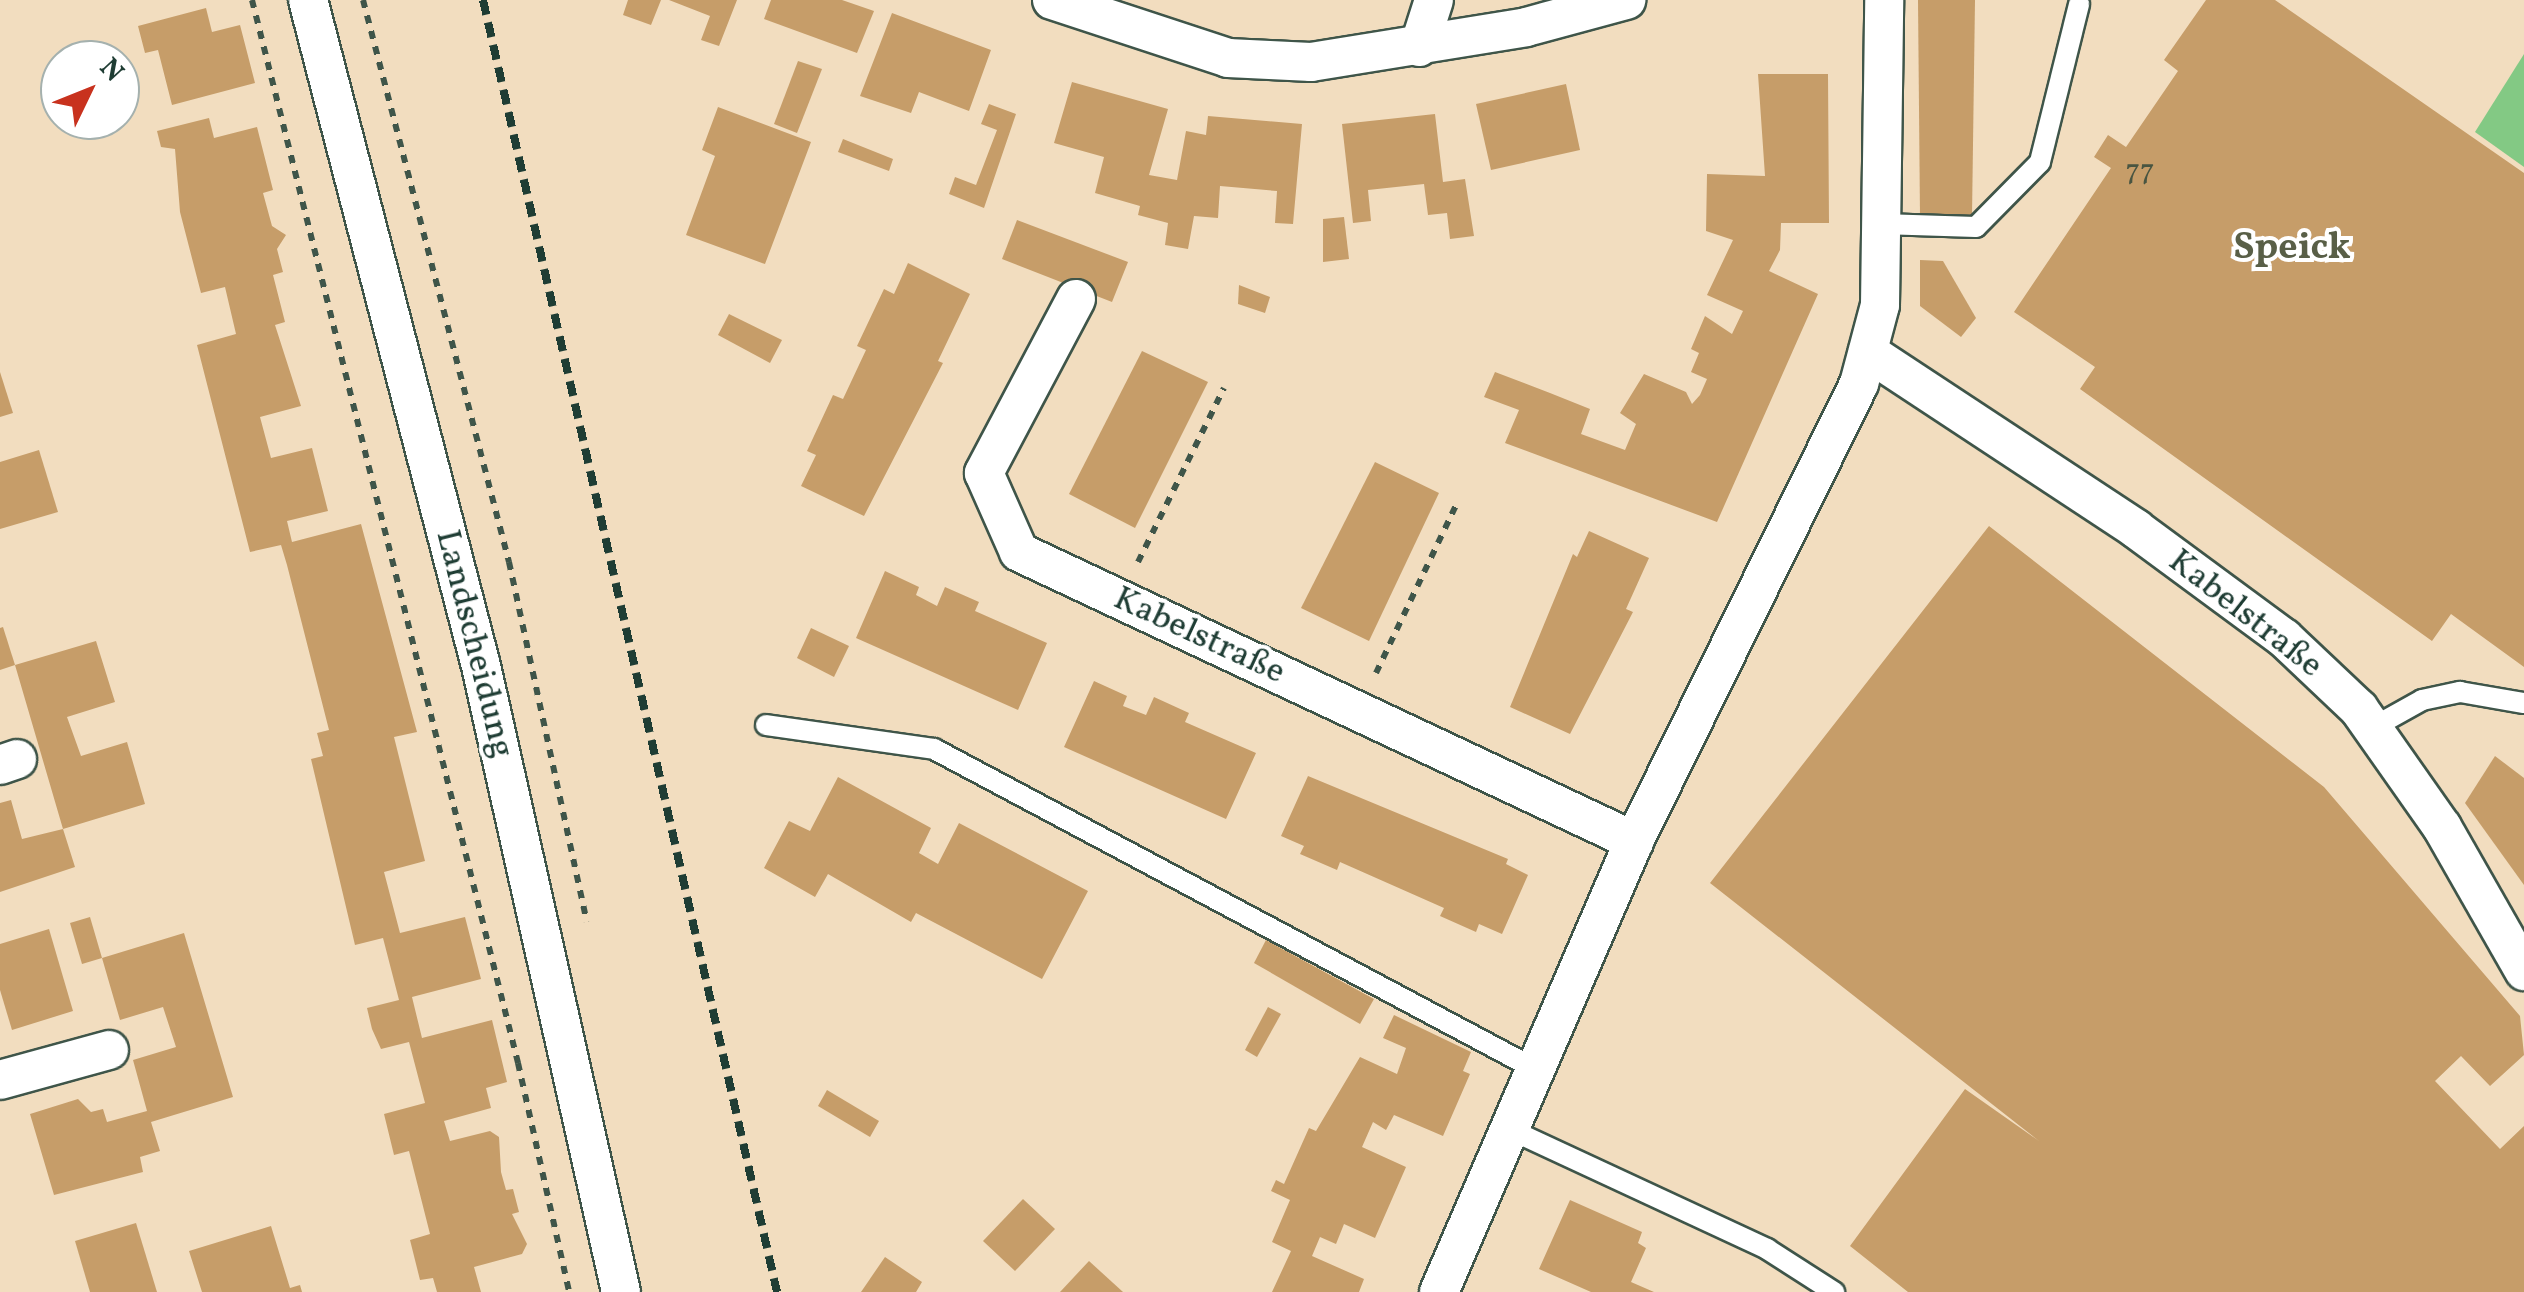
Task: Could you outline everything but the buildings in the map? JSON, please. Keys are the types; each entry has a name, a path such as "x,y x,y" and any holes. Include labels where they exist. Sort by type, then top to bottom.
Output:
{"street":[{"name":"Landscheidung","path":"308,0 481,666 622,1292"},
{"path":"1052,0 1228,58 1311,62 1419,47 1626,0"},
{"path":"1419,47 1434,0"},
{"path":"1439,1292 1634,841 1859,384 1880,305 1884,0"},
{"name":"Kabelstraße","path":"1076,299 984,474 1018,552 1634,841"},
{"name":"Kabelstraße","path":"1868,352 2136,530 2284,638 2372,728 2442,826 2524,971"},
{"path":"0,1080 109,1050"}],"lane":[{"path":"1881,224 1976,227 2040,162 2078,4"},
{"path":"2372,728 2422,700 2460,692 2524,704"},
{"path":"766,725 934,749 1535,1069"},
{"path":"1509,1129 1768,1249 1834,1292"}],"path":[{"path":"252,0 518,1063 569,1292"},
{"path":"1119,599 1224,388"},
{"path":"1357,711 1457,503"}],"green space":[{"path":"2524,54 2524,167 2475,132"}],"railway":[{"path":"483,0 777,1292"}],"district":[{"name":"Speick","path":"2292,249"}]}
